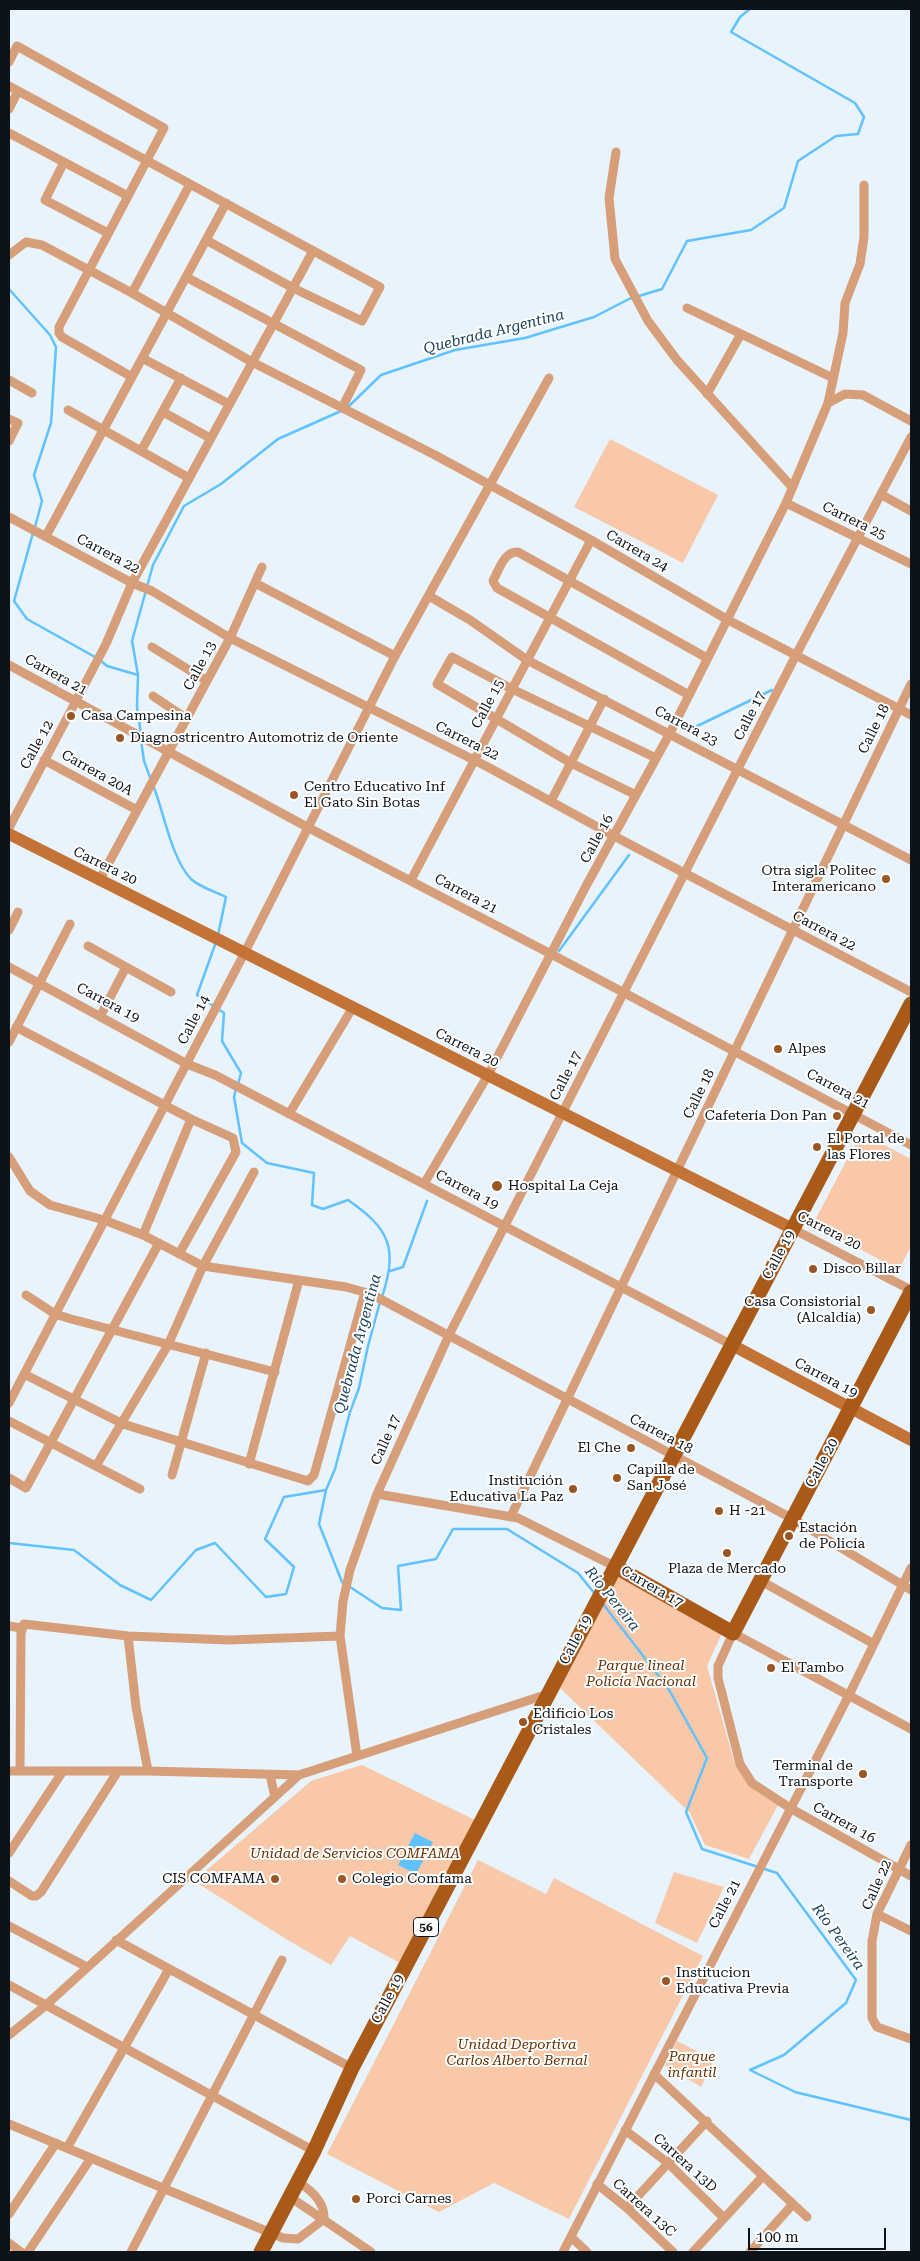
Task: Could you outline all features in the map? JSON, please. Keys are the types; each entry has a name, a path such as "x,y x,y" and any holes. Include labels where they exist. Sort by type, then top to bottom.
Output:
{"main road":[{"name":"Carrera 20","path":"9,834 793,1229"},
{"name":"Calle 19","path":"261,2252 314,2151 352,2068 911,1004"},
{"name":"Calle 20","path":"734,1633 911,1291"},
{"name":"Carrera 19","path":"732,1345 911,1440"},
{"name":"Carrera 17","path":"616,1567 734,1633"}],"street":[{"path":"9,62 17,46 164,128 59,327 59,333 132,377"},
{"path":"9,86 380,287 362,321 293,288 206,240"},
{"path":"9,109 18,91"},
{"path":"9,133 128,196"},
{"path":"616,152 609,198 615,259 648,321 677,360 792,487"},
{"path":"64,162 45,200 108,233"},
{"path":"132,293 190,184"},
{"name":"Calle 16","path":"424,1184 488,1075 670,733 786,503 828,403 843,333 845,304 860,264 864,237 864,185"},
{"path":"43,534 103,430 226,203"},
{"name":"Carrera 24","path":"9,255 26,242 34,242 132,293 252,362 346,408 490,484 728,620 911,715"},
{"name":"Calle 12","path":"9,828 106,644 132,583 313,251"},
{"path":"186,278 272,325 361,370 346,408"},
{"path":"687,308 833,378"},
{"path":"707,394 741,334"},
{"path":"142,358 229,404"},
{"path":"141,451 181,378"},
{"name":"Calle 14","path":"9,1403 245,952 368,706 391,653 429,596 549,378"},
{"path":"9,380 32,393"},
{"path":"828,403 845,394 863,395 911,421"},
{"path":"68,410 188,478"},
{"path":"162,412 210,438"},
{"path":"9,419 18,423 9,441"},
{"name":"Calle 17","path":"357,1756 340,1636 343,1601 350,1570 377,1494 449,1335 504,1226 796,655 857,537 882,495 911,436"},
{"path":"882,495 911,511"},
{"name":"Carrera 25","path":"786,503 911,564"},
{"name":"Carrera 22","path":"9,517 132,583 149,590 230,638 474,760 911,992"},
{"name":"Calle 15","path":"411,880 591,540"},
{"path":"689,695 497,588 493,581 507,555 512,552 518,552 707,658"},
{"name":"Calle 13","path":"99,881 208,681 262,568"},
{"path":"255,583 391,653"},
{"name":"Carrera 23","path":"429,596 470,620 527,660 911,860"},
{"path":"152,647 208,681"},
{"path":"636,795 571,763 495,720 437,684 452,657 590,727 656,758"},
{"name":"Carrera 21","path":"9,665 307,827 735,1050 911,1145"},
{"name":"Calle 18","path":"511,1516 911,684"},
{"path":"153,696 187,719"},
{"path":"551,801 604,699"},
{"name":"Carrera 20A","path":"44,760 137,810"},
{"path":"9,930 18,912"},
{"path":"9,1042 70,924"},
{"path":"88,946 171,992"},
{"name":"Carrera 19","path":"9,967 101,1015 187,1064 241,1088 732,1345"},
{"path":"101,1015 126,967"},
{"path":"289,1114 353,1007"},
{"path":"16,1027 233,1138 236,1152 180,1254"},
{"path":"143,1235 191,1118"},
{"name":"Carrera 18","path":"9,1157 30,1191 50,1204 104,1220 143,1235 203,1266 299,1280 368,1293 793,1519 907,1588"},
{"path":"96,1466 168,1345 203,1266 254,1172"},
{"name":"Carrera 20","path":"793,1229 911,1291"},
{"path":"9,1478 26,1488 159,1244"},
{"path":"249,1464 299,1280"},
{"path":"24,1374 122,1424 249,1464 308,1480 312,1478 368,1293"},
{"path":"26,1295 56,1314 275,1372"},
{"path":"172,1475 206,1353"},
{"path":"9,1421 140,1489"},
{"name":"Carrera 17","path":"377,1494 511,1516 616,1567"},
{"name":"Calle 21","path":"563,2252 874,1644 907,1588 911,1568"},
{"path":"761,1581 874,1644"},
{"path":"9,1626 21,1628 27,1624 128,1636 246,1641 340,1636"},
{"path":"20,1771 21,1628"},
{"name":"Carrera 17","path":"734,1633 911,1729"},
{"name":"Carrera 16","path":"734,1633 718,1666 718,1678 740,1764 752,1783 790,1808 911,1876"},
{"path":"128,1636 136,1707 148,1771"},
{"path":"9,1771 148,1771 299,1775 548,1694"},
{"path":"9,1853 63,1771"},
{"path":"9,1881 32,1896 36,1896 41,1892 118,1771"},
{"path":"270,1774 275,1797"},
{"path":"10,2032 45,2006 299,1775"},
{"name":"Calle 22","path":"911,1845 877,1914 872,1941 872,2018 877,2026 911,2039"},
{"path":"877,1914 911,1931"},
{"path":"9,1926 87,1967"},
{"path":"116,1940 352,2068"},
{"path":"131,2252 282,1960"},
{"path":"67,2148 169,1969"},
{"path":"9,1986 314,2151"},
{"path":"654,2074 807,2218"},
{"path":"627,2208 706,2121"},
{"path":"9,2124 283,2238 298,2239 324,2219"},
{"name":"Carrera 13D","path":"625,2130 668,2163 724,2218"},
{"path":"9,2214 56,2143"},
{"path":"28,2252 91,2158"},
{"path":"693,2252 763,2176"},
{"path":"298,2182 310,2190 320,2202 324,2219"},
{"name":"Carrera 13C","path":"597,2184 627,2208 673,2252"},
{"path":"290,2197 371,2252"},
{"path":"750,2252 793,2204"},
{"path":"571,2237 587,2252"},
{"path":"9,2243 21,2252"}],"green space":[{"path":"610,439 718,495 683,563 574,507"},
{"path":"861,1133 911,1159 911,1246 899,1270 813,1224"},
{"name":"Parque lineal Policía Nacional","path":"619,1571 723,1631 707,1666 734,1761 749,1786 778,1805 749,1859 705,1845 690,1813 560,1688"},
{"name":"Unidad de Servicios COMFAMA","path":"362,1765 477,1821 400,1963 350,1936 331,1965 194,1881 311,1781"},
{"name":"Unidad Deportiva Carlos Alberto Bernal","path":"478,1860 546,1894 554,1878 703,1956 569,2219 494,2183 439,2212 327,2154"},
{"path":"674,1872 724,1887 697,1943 655,1923"},
{"name":"Parque infantil","path":"677,2041 714,2060 701,2087 665,2065"}],"water":[{"path":"415,1833 433,1842 416,1874 398,1865"}],"waterway":[{"name":"Quebrada Argentina","path":"348,407 381,375 455,350 525,338 594,317 629,299 662,289 687,241 751,230 784,208 798,161 836,136 858,134 864,117 855,103 731,32 740,17 750,9"},
{"path":"9,289 50,335 56,347 51,423 34,475 42,501 35,527"},
{"name":"Quebrada Argentina","path":"141,734 137,707 138,675 132,641 153,565 184,506 221,484 278,439 341,411"},
{"path":"14,601 33,533"},
{"path":"14,601 27,619 95,657"},
{"path":"100,660 107,666 138,675"},
{"path":"691,729 772,690"},
{"name":"Quebrada Argentina","path":"141,740 144,761 151,780"},
{"name":"Quebrada Argentina","path":"153,785 173,847 184,870 198,884 226,897 218,935"},
{"path":"559,951 629,855"},
{"name":"Quebrada Argentina","path":"216,942 197,995 224,1013 222,1041 241,1073 238,1084"},
{"name":"Quebrada Argentina","path":"236,1089 234,1097 242,1143 267,1163 314,1173 312,1205 323,1209 348,1200 373,1220 381,1231 387,1241 389,1252 387,1280 382,1297"},
{"path":"390,1271 403,1267 427,1201"},
{"name":"Quebrada Argentina","path":"326,1490 335,1469 350,1412 359,1388 380,1302"},
{"name":"Río Pereira","path":"9,1543 74,1550 120,1585 151,1600 196,1550 215,1543 266,1597 286,1594 294,1567 265,1539 284,1497 326,1490 319,1524 342,1582 345,1584"},
{"name":"Río Pereira","path":"350,1587 382,1608 401,1610 398,1566 436,1559 453,1529 507,1529 578,1573 595,1594"},
{"name":"Río Pereira","path":"603,1604 668,1688 707,1758 686,1812 702,1849 777,1873 856,1980 846,2003 784,2055 750,2070 795,2092 911,2120"}],"place":[{"name":"Casa Campesina","path":"71,716"},
{"name":"Diagnostricentro Automotriz de Oriente","path":"120,738"},
{"name":"Centro Educativo Inf El Gato Sin Botas","path":"294,795"},
{"name":"Otra sigla Politec Interamericano","path":"886,879"},
{"name":"Alpes","path":"778,1049"},
{"name":"Cafetería Don Pan","path":"837,1116"},
{"name":"El Portal de las Flores","path":"817,1147"},
{"name":"Hospital La Ceja","path":"497,1186"},
{"name":"Disco Billar","path":"813,1269"},
{"name":"Casa Consistorial (Alcaldía)","path":"871,1310"},
{"name":"El Che","path":"631,1448"},
{"name":"Capilla de San José","path":"617,1478"},
{"name":"Institución Educativa La Paz","path":"573,1489"},
{"name":"H -21","path":"719,1511"},
{"name":"Estación de Policía","path":"789,1536"},
{"name":"Plaza de Mercado","path":"727,1553"},
{"name":"El Tambo","path":"771,1668"},
{"name":"Edificio Los Cristales","path":"523,1722"},
{"name":"Terminal de Transporte","path":"863,1774"},
{"name":"CIS COMFAMA","path":"275,1879"},
{"name":"Colegio Comfama","path":"342,1879"},
{"name":"Institucion Educativa Previa","path":"666,1981"},
{"name":"Porci Carnes","path":"356,2199"}]}
